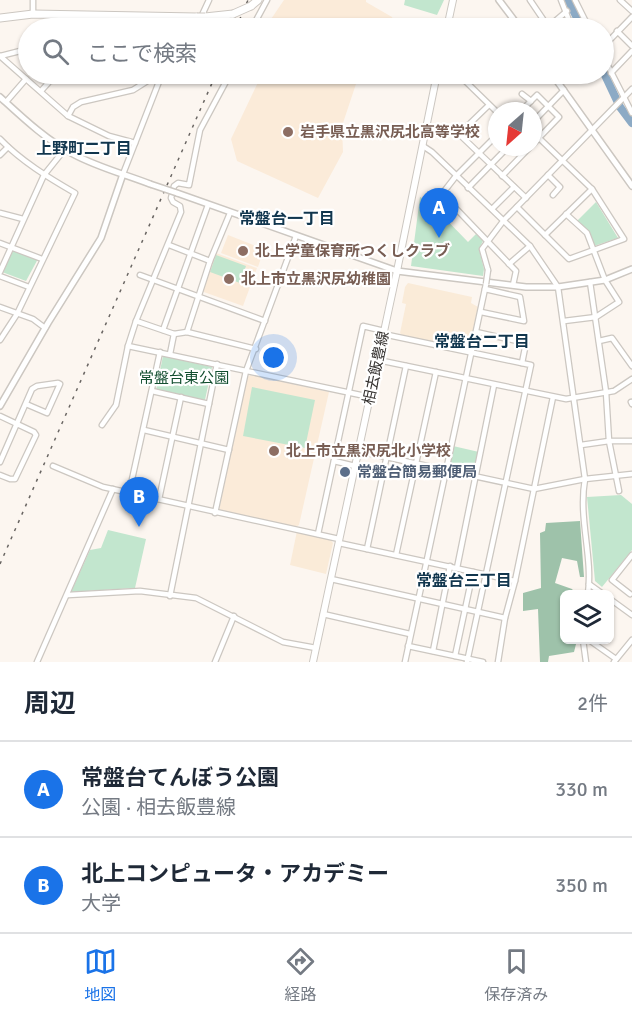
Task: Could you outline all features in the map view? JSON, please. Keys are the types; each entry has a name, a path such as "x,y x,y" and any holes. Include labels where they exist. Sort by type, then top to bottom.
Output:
{"main road":[{"path":"0,18 33,14 201,17 233,14 251,6 258,0"},
{"path":"449,18 453,0"},
{"name":"相去飯豊線","path":"313,662 435,84"}],"street":[{"path":"33,0 33,14"},
{"path":"201,18 209,0"},
{"path":"257,18 267,0"},
{"path":"499,0 512,18"},
{"path":"530,0 542,18"},
{"path":"561,0 569,18"},
{"path":"575,0 584,18"},
{"path":"620,0 632,11"},
{"path":"559,18 567,11"},
{"path":"614,34 632,17"},
{"path":"617,31 632,46"},
{"path":"614,70 632,51"},
{"path":"0,56 18,52"},
{"path":"0,56 18,72"},
{"path":"614,80 622,99 632,113"},
{"path":"0,109 22,84"},
{"path":"32,84 68,116 108,136 135,143"},
{"path":"41,91 47,84"},
{"path":"68,116 73,106 81,102 133,90 144,84"},
{"path":"0,406 101,238 158,84"},
{"path":"102,425 116,405 136,321 181,212 180,206 171,198 174,186 178,183 189,185 200,130 225,84"},
{"path":"469,84 488,104"},
{"path":"560,84 632,186"},
{"path":"405,662 485,287 488,270 482,249 504,220 632,89"},
{"path":"542,112 564,90"},
{"path":"522,94 531,102 537,95 559,117 542,135"},
{"path":"0,97 54,143 91,163 397,271 513,285 558,287 605,280 632,269"},
{"path":"488,106 459,134 526,198"},
{"path":"0,139 44,174 75,193 17,314 0,339"},
{"path":"517,207 569,259 624,239 591,189 542,141"},
{"path":"488,144 456,176 442,194 516,271 513,285"},
{"path":"423,146 530,246 558,287 585,479 582,509 588,590"},
{"path":"0,155 8,147"},
{"path":"29,287 0,274 44,174 65,149"},
{"path":"468,188 500,156"},
{"path":"502,176 521,156"},
{"path":"548,175 560,187"},
{"path":"553,195 564,182"},
{"path":"492,209 514,187"},
{"path":"545,236 591,189"},
{"path":"162,330 208,205"},
{"path":"0,213 23,219"},
{"path":"187,332 210,261 230,213"},
{"path":"564,321 596,317 619,302 605,280 587,233 566,214"},
{"path":"215,513 246,371 296,236"},
{"path":"0,243 42,259"},
{"path":"169,245 210,261"},
{"path":"509,264 530,246"},
{"path":"140,275 265,321"},
{"path":"590,282 606,392 609,441 619,491"},
{"path":"480,312 524,321 520,297 485,287"},
{"path":"0,307 33,319 45,328"},
{"path":"136,321 174,334 187,332 256,349"},
{"path":"318,534 363,326 531,365 467,660"},
{"path":"476,332 526,343 522,363"},
{"path":"170,354 174,334"},
{"path":"599,341 612,338 632,366"},
{"path":"129,346 370,397"},
{"path":"129,493 160,352"},
{"path":"378,360 553,397 575,399 614,391 632,379"},
{"path":"170,596 217,364"},
{"path":"367,549 406,366"},
{"path":"396,555 436,372"},
{"path":"0,462 26,404 34,387 60,384 47,413 26,404"},
{"path":"457,568 494,385"},
{"path":"152,391 209,404"},
{"path":"498,662 505,618 515,581 553,397"},
{"path":"159,499 182,398"},
{"path":"0,416 36,435 15,479 0,475"},
{"path":"144,430 229,450"},
{"path":"581,445 632,441"},
{"path":"358,450 534,489 585,479 632,474"},
{"path":"334,461 355,466"},
{"path":"53,466 104,487 318,534 367,549 515,581"},
{"path":"37,662 113,489"},
{"path":"630,594 612,580 632,555"},
{"path":"433,651 450,566"},
{"path":"455,656 473,572"},
{"path":"331,579 505,618"},
{"path":"589,584 597,590"},
{"path":"68,595 140,591 196,598 284,642 316,648"},
{"path":"614,602 632,615"},
{"path":"323,614 410,634"},
{"path":"215,662 234,616"},
{"path":"595,644 615,661 632,640"},
{"path":"584,644 586,662"},
{"path":"408,646 483,662"},
{"path":"627,646 632,651"},
{"path":"443,662 445,654"}],"shaded area":[{"path":"284,0 366,0 392,18 272,18"},
{"name":"岩手県立黒沢尻北高等学校","path":"257,84 356,84 342,126 343,152 318,198 237,161 231,139"},
{"name":"北上学童保育所つくしクラブ","path":"228,235 264,249 258,267 221,253"},
{"name":"北上市立黒沢尻幼稚園","path":"216,253 257,268 243,306 201,291"},
{"path":"408,283 472,297 471,303 478,307 470,342 465,341 462,347 402,336 400,333 406,304 402,303"},
{"name":"北上市立黒沢尻北小学校","path":"250,375 329,392 299,525 296,527 219,510 247,378"},
{"path":"297,531 330,539 333,543 326,574 290,565"}],"green space":[{"path":"405,0 444,0 437,15 404,5"},
{"path":"437,195 441,199 434,207 468,242 476,234 483,241 479,249 484,269 483,276 411,266 420,197 430,202"},
{"path":"596,202 618,238 594,246 588,232 577,221"},
{"path":"15,247 39,257 26,281 2,272"},
{"path":"216,255 246,266 240,283 210,272"},
{"name":"常盤台東公園","path":"163,356 212,367 205,400 156,390"},
{"path":"252,387 315,400 305,448 243,436"},
{"path":"453,446 479,452 474,474 449,468"},
{"path":"621,495 632,504 632,550 602,587 595,581 587,497"},
{"path":"580,521 584,577 580,577 577,561 562,558 555,583 573,590 560,590 560,644 576,644 574,652 549,656 548,662 540,662 538,609 523,611 523,593 541,588 540,533 545,531 546,523"},
{"path":"108,530 146,539 135,588 71,592 90,550 101,548"}],"waterway":[{"path":"568,0 577,18"},
{"path":"609,84 620,107 632,123"}],"railway":[{"path":"240,18 248,0"},
{"path":"0,564 212,84"}],"place":[{"name":"岩手県立黒沢尻北高等学校","path":"288,132"},
{"name":"常盤台てんぼう公園","path":"439,238"},
{"name":"北上学童保育所つくしクラブ","path":"243,251"},
{"name":"北上市立黒沢尻幼稚園","path":"229,279"},
{"name":"北上市立黒沢尻北小学校","path":"274,451"},
{"name":"常盤台簡易郵便局","path":"345,472"},
{"name":"北上コンピュータ・アカデミー","path":"139,527"}],"district":[{"name":"上野町二丁目","path":"84,148"},
{"name":"常盤台一丁目","path":"287,218"},
{"name":"常盤台二丁目","path":"482,341"},
{"name":"常盤台三丁目","path":"464,580"}]}
